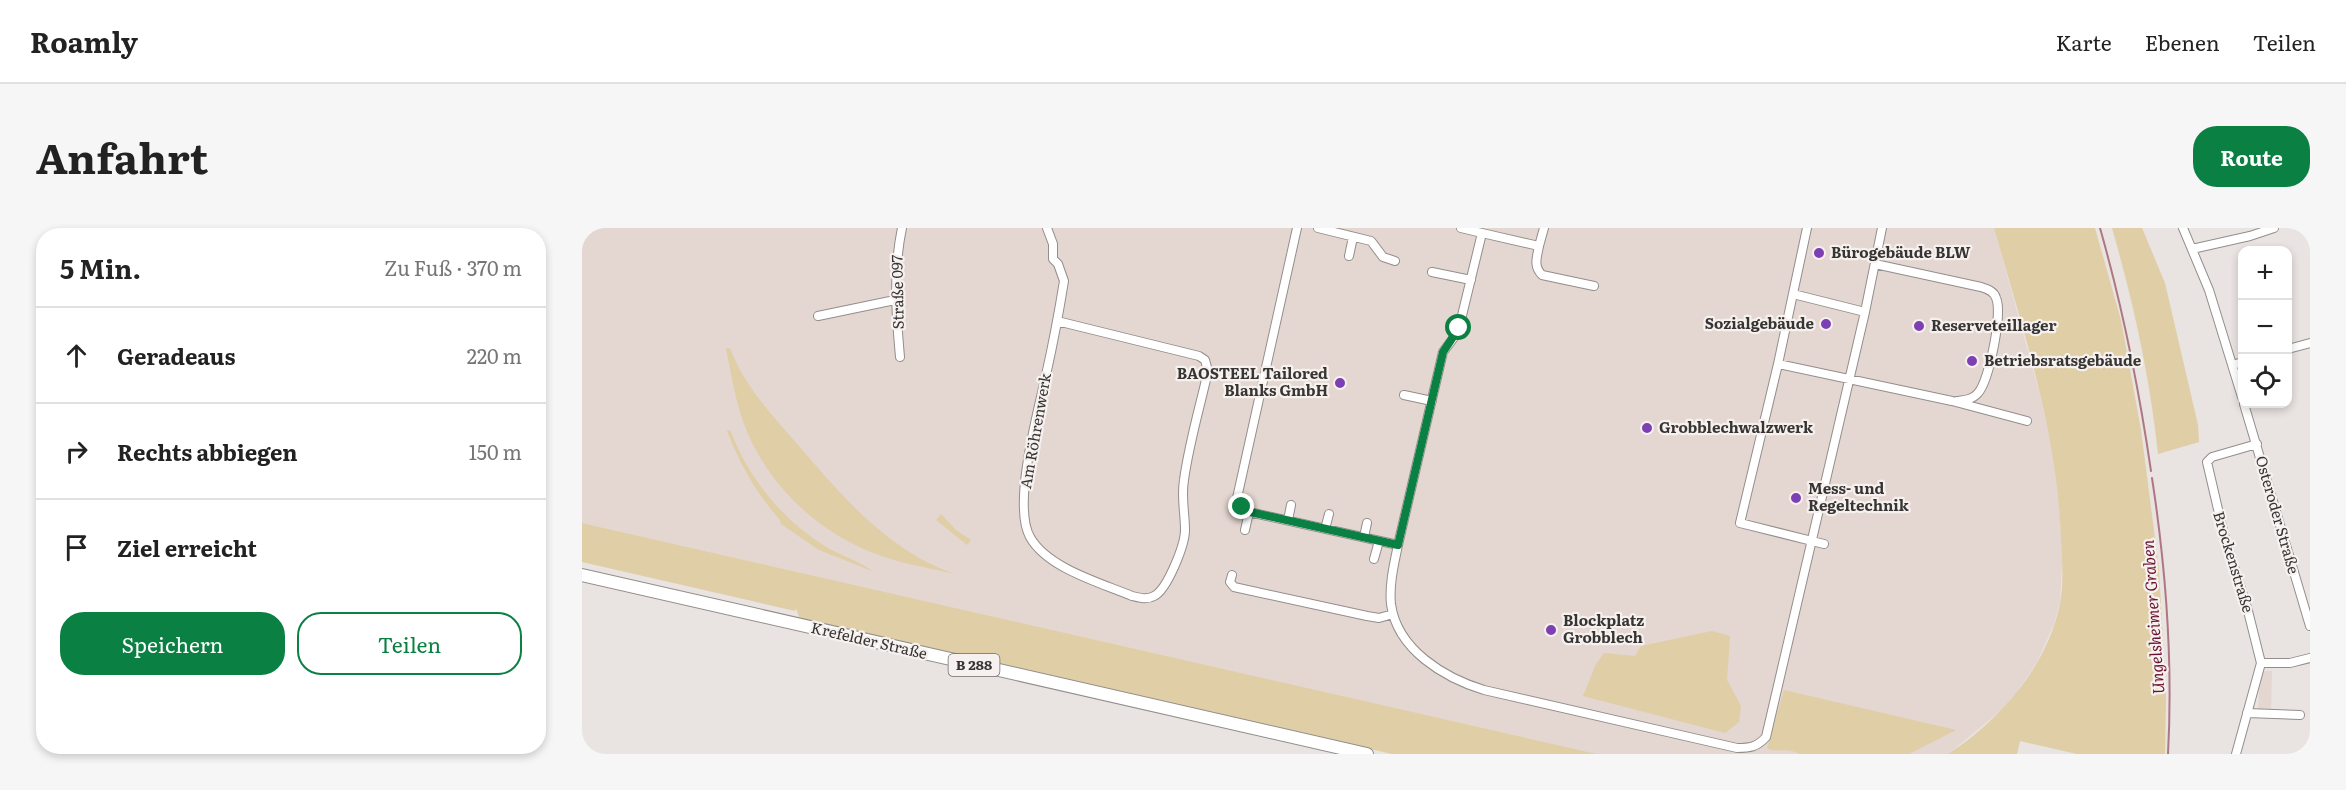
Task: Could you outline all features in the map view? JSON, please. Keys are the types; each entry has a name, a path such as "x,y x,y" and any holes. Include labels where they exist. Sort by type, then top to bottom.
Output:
{"main road":[{"name":"Krefelder Straße","path":"582,576 1367,754"},
{"name":"Krefelder Straße","path":"582,583 1334,754"}],"street":[{"name":"Straße 097","path":"900,357 895,300 897,248 902,228"},
{"name":"Am Röhrenwerk","path":"1047,228 1053,244 1053,259 1058,264 1064,281 1027,466 1024,513 1030,537 1047,556 1071,571 1132,596 1142,599 1150,598 1162,590 1182,545 1185,531 1184,479 1208,371 1205,360 1199,356 1057,321"},
{"path":"1297,228 1238,489 1238,498 1242,507 1250,512 1398,545"},
{"path":"1318,228 1371,241 1383,257 1395,261"},
{"path":"1461,228 1539,246"},
{"path":"1544,228 1536,263 1537,270 1542,275 1594,286"},
{"path":"1807,228 1778,364 1740,523 1824,544"},
{"path":"1482,233 1458,332 1443,352 1398,545 1391,586 1393,614 1401,632 1415,650 1436,669 1460,683 1737,748 1749,748 1760,745 1766,737 1810,541 1850,380 1882,228"},
{"path":"2183,228 2209,290 2238,383"},
{"path":"2192,249 2274,228"},
{"path":"1349,256 1353,237"},
{"path":"1875,264 1981,287 1990,290 1996,297 1999,320 1985,382 1978,393 1968,400 1952,401"},
{"path":"1432,272 1471,280"},
{"path":"1792,294 1865,312"},
{"path":"818,316 895,300"},
{"path":"2292,348 2310,343"},
{"path":"2233,365 2238,363"},
{"path":"1778,364 1952,401 2027,421"},
{"path":"1404,395 1432,401"},
{"name":"Osteroder Straße","path":"2245,408 2310,626"},
{"name":"Brockenstraße","path":"2235,754 2261,663 2247,605 2223,535 2207,462 2212,457 2257,444"},
{"path":"1288,520 1291,505"},
{"path":"1245,530 1250,512"},
{"path":"1325,529 1329,514"},
{"path":"1364,537 1367,523"},
{"path":"1374,559 1378,541"},
{"path":"1232,575 1230,582 1234,587 1367,616 1379,618 1393,614"},
{"path":"1365,605 1364,611 1367,616"},
{"path":"2261,663 2290,663 2310,658"},
{"path":"2247,713 2300,715"}],"shaded area":[{"path":"582,228 1994,228 2040,395 2054,457 2060,510 2062,563 2060,602 2054,624 2037,662 2017,692 2004,708 1948,754 1597,754 582,523"},
{"path":"1994,228 2095,228 2121,320 2141,430 2159,569 2166,696 2165,754 2077,754 2020,741 2017,754 1948,754 1986,725 2019,690 2033,670 2054,627 2062,588 2058,500 2046,421 2027,343"},
{"path":"2112,228 2142,228 2165,283 2198,425 2199,442 2158,454 2140,340"},
{"path":"730,348 743,375 760,400 850,503 888,537 931,564 955,574 897,561 856,545 835,534 796,503 765,465 743,421 726,349"},
{"path":"730,430 757,482 782,512 828,548 872,571 819,550 781,524 743,467 727,431"},
{"path":"941,514 956,530 971,540 967,545 936,520"},
{"path":"582,523 1597,754 1392,754 807,620 799,617 796,608 795,611 582,562"},
{"path":"1712,631 1730,636 1727,680 1741,706 1739,722 1725,733 1583,696 1596,664 1604,653 1635,656 1641,646"},
{"path":"2260,671 2272,671 2271,711 2258,711"},
{"path":"1784,690 1956,730 1909,754 1800,754 1771,750 1767,748"}],"waterway":[{"name":"Ungelsheimer Graben","path":"2100,228 2130,349 2151,471"},
{"name":"Ungelsheimer Graben","path":"2152,478 2161,547 2169,650 2168,754"}],"place":[{"name":"Bürogebäude BLW","path":"1819,253"},
{"name":"Sozialgebäude","path":"1826,324"},
{"name":"Reserveteillager","path":"1919,326"},
{"name":"Betriebsratsgebäude","path":"1972,361"},
{"name":"BAOSTEEL Tailored Blanks GmbH","path":"1340,383"},
{"name":"Grobblechwalzwerk","path":"1647,428"},
{"name":"Mess- und Regeltechnik","path":"1796,498"},
{"name":"Blockplatz Grobblech","path":"1551,630"}],"route":[{"path":"1242,507 1250,512 1398,545 1443,352 1459,328"}]}
